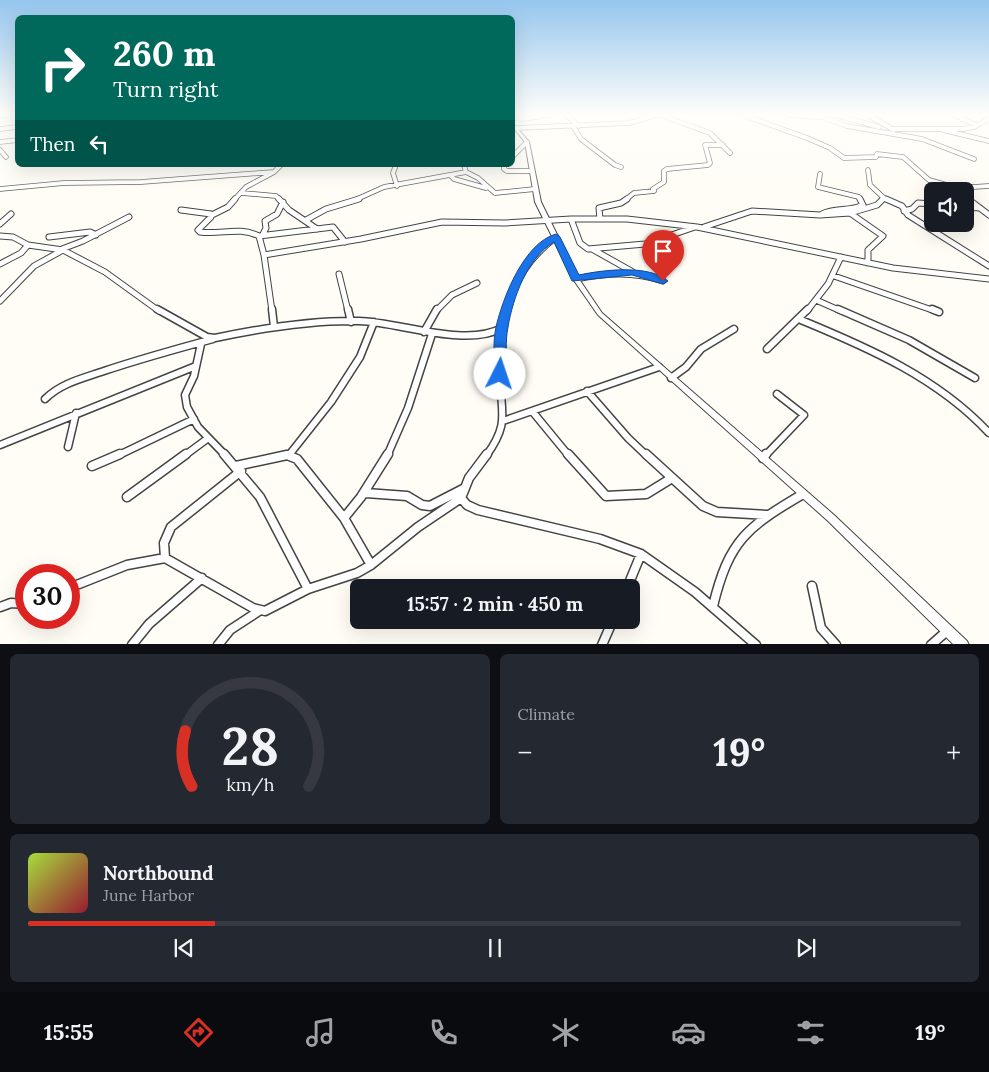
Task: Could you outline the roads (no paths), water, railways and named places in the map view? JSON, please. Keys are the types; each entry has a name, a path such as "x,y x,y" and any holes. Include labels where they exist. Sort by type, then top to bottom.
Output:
{"street":[{"path":"515,154 524,145"},
{"path":"528,145 535,189 547,220 576,279 600,314 803,494 963,644"},
{"path":"589,145 615,166 621,167"},
{"path":"600,219 599,208 624,202 634,193 654,191 655,186 664,182 664,171 667,169 708,165 710,163 705,145"},
{"path":"724,145 730,153"},
{"path":"824,145 844,158 876,157 877,154 903,157 929,180 935,182"},
{"path":"939,145 974,159"},
{"path":"0,146 6,157"},
{"path":"279,167 274,172 246,188 228,207 212,216 198,231 212,233 243,228 260,236 335,228 345,242"},
{"path":"395,167 393,173 397,186"},
{"path":"465,167 466,172"},
{"path":"504,167 507,171 532,172"},
{"path":"868,170 870,185 884,198 902,206 904,211 989,266"},
{"path":"0,189 64,184 141,182 274,172"},
{"path":"306,220 328,206 356,201 376,194 384,187 466,172 478,178 488,189"},
{"path":"820,174 818,187 859,198 863,205 828,211 820,215"},
{"path":"451,176 454,179 500,193 535,189"},
{"path":"974,188 989,186"},
{"path":"242,193 276,196 288,210 317,229"},
{"path":"571,219 580,243 586,248 592,249 657,241 752,212 820,215 850,213 877,205 884,198"},
{"path":"274,327 260,236 266,228 265,221 277,214 283,202"},
{"path":"904,211 912,209 918,203 924,203"},
{"path":"974,203 989,215"},
{"path":"974,208 980,208"},
{"path":"182,210 212,216"},
{"path":"850,213 883,236 868,250 868,263"},
{"path":"0,224 11,214"},
{"path":"0,301 34,266 129,217"},
{"path":"264,255 345,242 442,222 505,223 571,219 654,220 699,227 901,269 989,278"},
{"path":"49,236 90,232 96,234"},
{"path":"0,236 13,237 28,244 63,250 105,272 152,307 206,337 215,338"},
{"path":"80,583 119,567 151,559 164,558 259,611 265,611 308,589 357,573 370,565 462,493 487,454 503,421 500,374 502,328 509,301 526,264 544,244 556,237"},
{"path":"0,264 21,254 28,244"},
{"path":"592,249 601,256 616,261 633,272 663,281"},
{"path":"768,349 801,320 834,276 841,257"},
{"path":"576,279 598,274 633,272"},
{"path":"339,274 351,322"},
{"path":"834,276 938,312"},
{"path":"344,518 366,493 394,443 407,415 428,333 439,306 452,295 477,283"},
{"path":"0,291 8,291"},
{"path":"816,300 909,340 975,378"},
{"path":"801,320 852,342 918,376 955,400 989,433"},
{"path":"45,399 53,391 70,383 152,355 201,344 215,338 274,327 374,322 428,333 487,334 502,328"},
{"path":"164,558 164,544 170,527 239,468 289,455 331,402 360,357 374,322"},
{"path":"671,378 686,367 701,349 734,329"},
{"path":"201,344 195,375 185,398 187,407 207,438 239,468 272,517 308,589"},
{"path":"0,445 76,413 146,388 196,366"},
{"path":"503,421 659,367"},
{"path":"587,391 628,438 710,510 767,516"},
{"path":"763,458 804,415 777,394"},
{"path":"532,411 588,478 606,496 646,494 672,478"},
{"path":"68,447 76,413"},
{"path":"92,466 148,443 194,418"},
{"path":"127,497 207,438"},
{"path":"289,455 297,459 344,518 370,565"},
{"path":"366,493 406,496 422,505 430,506 462,493"},
{"path":"462,493 467,505 478,510 600,539 642,554 713,606 756,644"},
{"path":"713,606 721,570 734,545 750,527 803,494"},
{"path":"631,579 642,554"},
{"path":"132,644 149,624 202,578"},
{"path":"812,586 821,628 836,644"},
{"path":"0,607 10,602 15,603"},
{"path":"218,644 230,630 259,611"},
{"path":"602,644 610,629"},
{"path":"931,644 947,631"}]}
